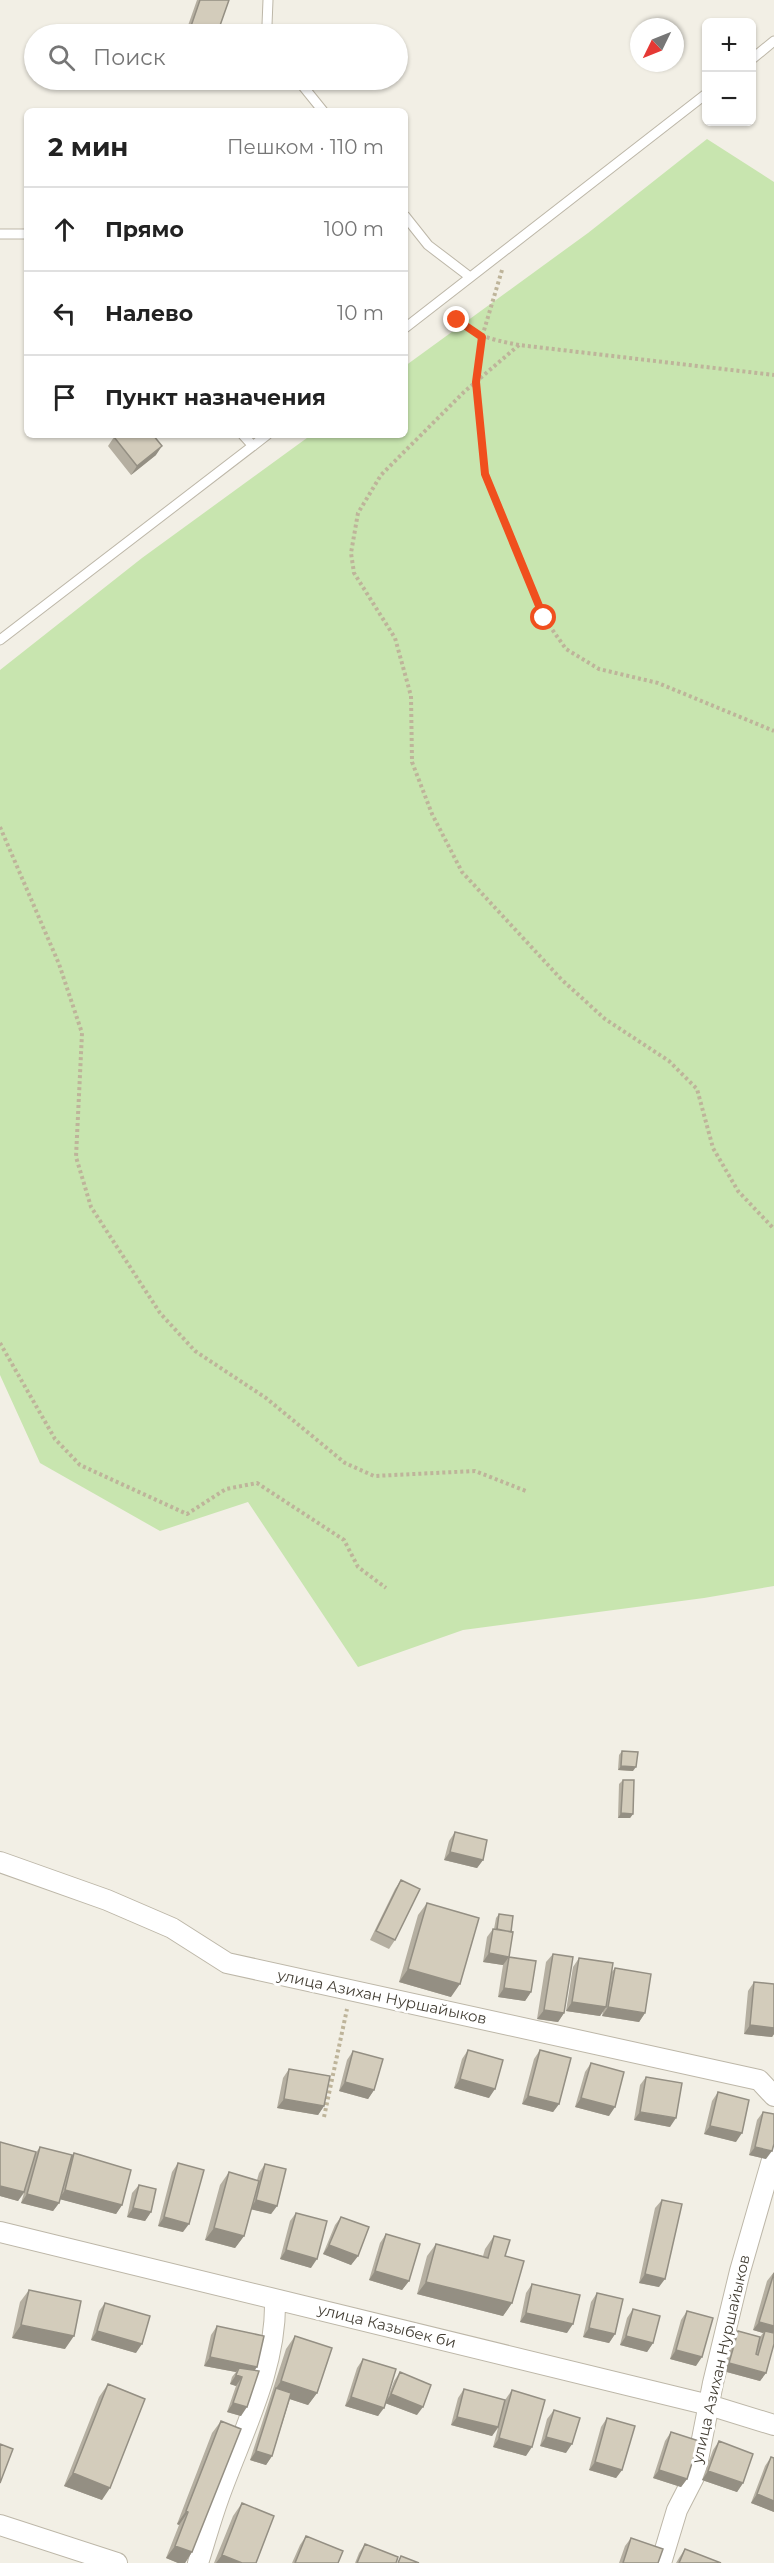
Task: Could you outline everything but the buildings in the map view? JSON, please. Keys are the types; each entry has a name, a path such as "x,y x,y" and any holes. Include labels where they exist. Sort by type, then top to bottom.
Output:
{"street":[{"name":"улица Азихан Нуршайыков","path":"0,1862 107,1900 172,1928 227,1963 759,2080 774,2096"},
{"name":"улица Азихан Нуршайыков","path":"661,2563 677,2510 695,2475 740,2271 774,2153"},
{"name":"улица Казыбек би","path":"0,2232 709,2404 774,2425"},
{"path":"198,2563 219,2498 254,2410 276,2326 275,2299"},
{"path":"0,2525 117,2563"}],"lane":[{"path":"267,24 268,0"},
{"path":"756,56 774,41"},
{"path":"306,90 321,108"},
{"path":"408,325 702,97"},
{"path":"408,220 428,245 470,277"},
{"path":"0,234 24,234"},
{"path":"246,438 253,446"},
{"path":"0,640 263,438"}],"path":[{"path":"512,244 494,290 482,337 476,382 485,474 544,618 566,649 599,669 658,683 774,731"},
{"path":"441,299 457,320 482,337 519,345 774,375"},
{"path":"519,345 476,382 381,475 358,513 351,553 354,573 395,638 411,696 412,762 432,814 462,872 561,980 605,1019 669,1061 697,1089 713,1148 738,1191 774,1229"},
{"path":"0,827 59,964 82,1033 76,1157 91,1207 160,1313 195,1351 266,1398 345,1463 375,1476 476,1471 526,1491"},
{"path":"0,1343 55,1439 80,1466 187,1514 226,1489 257,1483 344,1540 358,1567 386,1588"},
{"path":"324,2118 350,1990"}],"green space":[{"path":"707,139 774,182 774,1586 704,1598 463,1630 358,1667 248,1502 160,1531 40,1463 0,1375 0,670 142,558 307,438 408,438 408,364 588,233"}],"route":[{"path":"457,320 482,337 476,382 485,474 544,618"}]}
